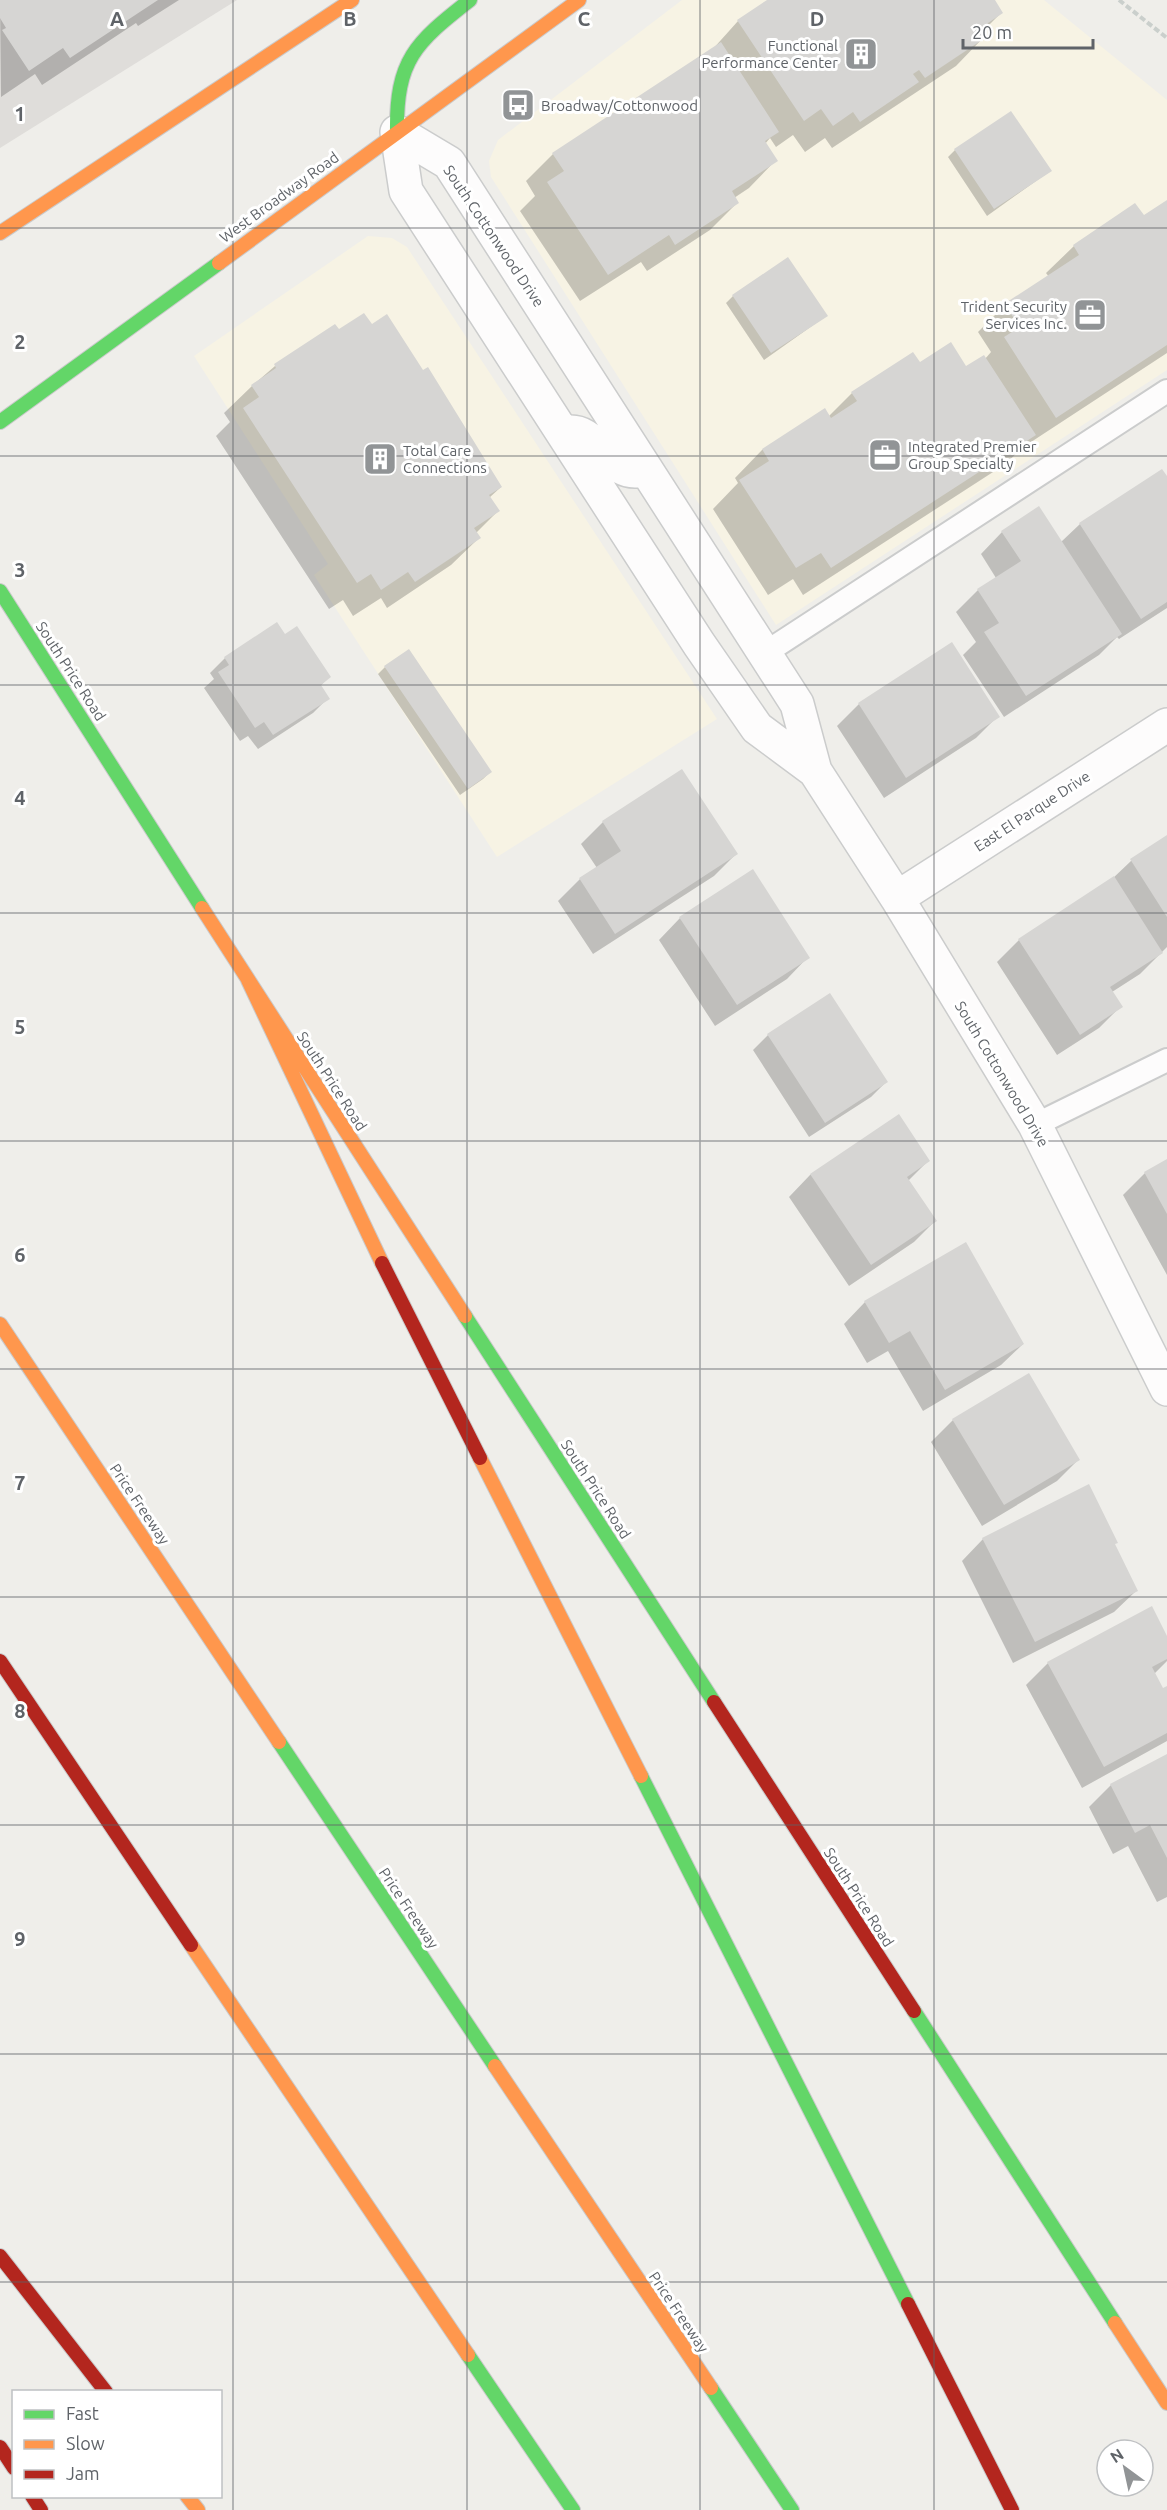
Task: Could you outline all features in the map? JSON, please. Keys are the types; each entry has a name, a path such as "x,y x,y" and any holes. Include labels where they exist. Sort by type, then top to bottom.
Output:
{"main road":[{"path":"0,233 352,0"},
{"path":"397,132 397,93 403,71 416,50 449,16 470,0"},
{"name":"West Broadway Road","path":"0,422 579,0"},
{"name":"South Price Road","path":"0,591 248,980 1167,2403"},
{"path":"248,980 348,1196 1012,2510"},
{"name":"Price Freeway","path":"0,1324 792,2510"},
{"path":"0,1661 573,2510"},
{"path":"0,2256 105,2390"},
{"path":"0,2447 12,2465"},
{"path":"189,2498 198,2510"}],"street":[{"name":"South Cottonwood Drive","path":"397,132 406,191 699,644 757,728 815,771"},
{"name":"South Cottonwood Drive","path":"397,132 449,163 797,704 815,771 897,898 1035,1125 1164,1376"},
{"path":"563,434 572,431 584,435 624,470 635,473 646,469"},
{"name":"East El Parque Drive","path":"897,898 1167,725"}],"lane":[{"path":"765,653 1167,391"},
{"path":"1035,1125 1167,1060"}],"path":[{"path":"1119,0 1167,38"}],"shaded area":[{"path":"0,0 237,0 0,148"},
{"path":"682,0 1044,0 1167,100 1167,370 776,625 491,177 489,161 498,140"},
{"path":"368,236 392,238 407,247 717,719 497,857 314,575 328,564 194,356"}],"building":[{"path":"0,0 158,0 70,58 63,48 29,71 2,30 6,28 0,18"},
{"name":"Functional Performance Center","path":"767,0 995,0 1003,13 979,29 985,38 925,78 919,70 913,74 919,82 860,122 853,112 833,126 821,109 804,121 737,20"},
{"path":"721,42 779,132 765,141 778,161 732,191 739,203 675,245 669,235 608,275 547,182 564,171 552,153"},
{"path":"1011,111 1052,171 994,209 954,149"},
{"name":"Trident Security Services Inc.","path":"1167,200 1167,345 1056,418 1004,337 1020,327 1004,304 1079,255 1073,245 1135,203 1144,215"},
{"path":"788,257 828,316 771,353 732,295"},
{"name":"Total Care Connections","path":"364,313 372,324 387,314 423,370 428,367 502,487 489,495 500,511 474,528 481,538 415,582 408,572 381,590 371,574 357,583 243,408 259,397 251,385 276,368 274,364 335,324 339,329"},
{"name":"Integrated Premier Group Specialty","path":"951,342 966,366 984,355 1036,435 831,568 821,553 796,568 739,480 769,461 762,449 825,408 831,418 857,401 851,392 913,352 920,362"},
{"path":"1162,469 1167,476 1167,602 1141,619 1079,523"},
{"path":"1039,506 1122,634 1026,696 984,632 999,623 977,589 1021,561 1001,531"},
{"path":"277,622 285,634 297,626 331,677 321,685 330,699 273,735 264,722 255,728 218,672 229,665 224,657"},
{"path":"952,642 1000,717 906,778 858,703"},
{"path":"409,649 492,772 468,789 384,666"},
{"path":"682,769 738,854 615,934 579,878 621,851 602,821"},
{"path":"1167,835 1167,917 1130,859"},
{"path":"753,869 810,958 737,1005 679,917"},
{"path":"1114,876 1163,953 1110,987 1123,1007 1080,1035 1018,939"},
{"path":"830,993 888,1082 825,1123 767,1034"},
{"path":"899,1114 930,1161 907,1177 937,1221 871,1265 810,1174"},
{"path":"1167,1159 1167,1214 1144,1172"},
{"path":"966,1242 1024,1344 945,1390 910,1331 889,1343 864,1301"},
{"path":"1029,1373 1080,1460 1004,1505 952,1419"},
{"path":"1089,1484 1118,1543 1115,1544 1138,1591 1035,1642 982,1538"},
{"path":"1152,1606 1167,1636 1167,1659 1152,1667 1163,1688 1167,1686 1167,1733 1104,1767 1047,1662"},
{"path":"1167,1754 1167,1858 1150,1825 1135,1833 1110,1784"}],"traffic: fast":[{"path":"397,132 400,87 412,55 435,29 470,0"},
{"path":"0,422 219,263"},
{"path":"0,591 202,908"},
{"path":"465,1316 714,1702"},
{"path":"279,1742 495,2066"},
{"path":"641,1776 908,2304"},
{"path":"914,2011 1115,2323"},
{"path":"468,2355 573,2510"},
{"path":"711,2388 792,2510"}],"traffic: slow":[{"path":"0,233 352,0"},
{"path":"219,263 579,0"},
{"path":"202,908 465,1316"},
{"path":"248,980 382,1263"},
{"path":"0,1324 279,1742"},
{"path":"480,1458 641,1776"},
{"path":"191,1945 468,2355"},
{"path":"495,2066 711,2388"},
{"path":"1115,2323 1167,2403"},
{"path":"189,2498 198,2510"}],"traffic: jam":[{"path":"382,1263 480,1458"},
{"path":"0,1661 191,1945"},
{"path":"714,1702 914,2011"},
{"path":"0,2256 104,2390"},
{"path":"908,2304 1012,2510"},
{"path":"0,2447 12,2465"},
{"path":"33,2498 41,2510"}],"place":[{"name":"Functional Performance Center","path":"861,54"},
{"name":"Broadway/Cottonwood","path":"518,105"},
{"name":"Trident Security Services Inc.","path":"1090,315"},
{"name":"Integrated Premier Group Specialty","path":"885,455"},
{"name":"Total Care Connections","path":"380,459"}]}
